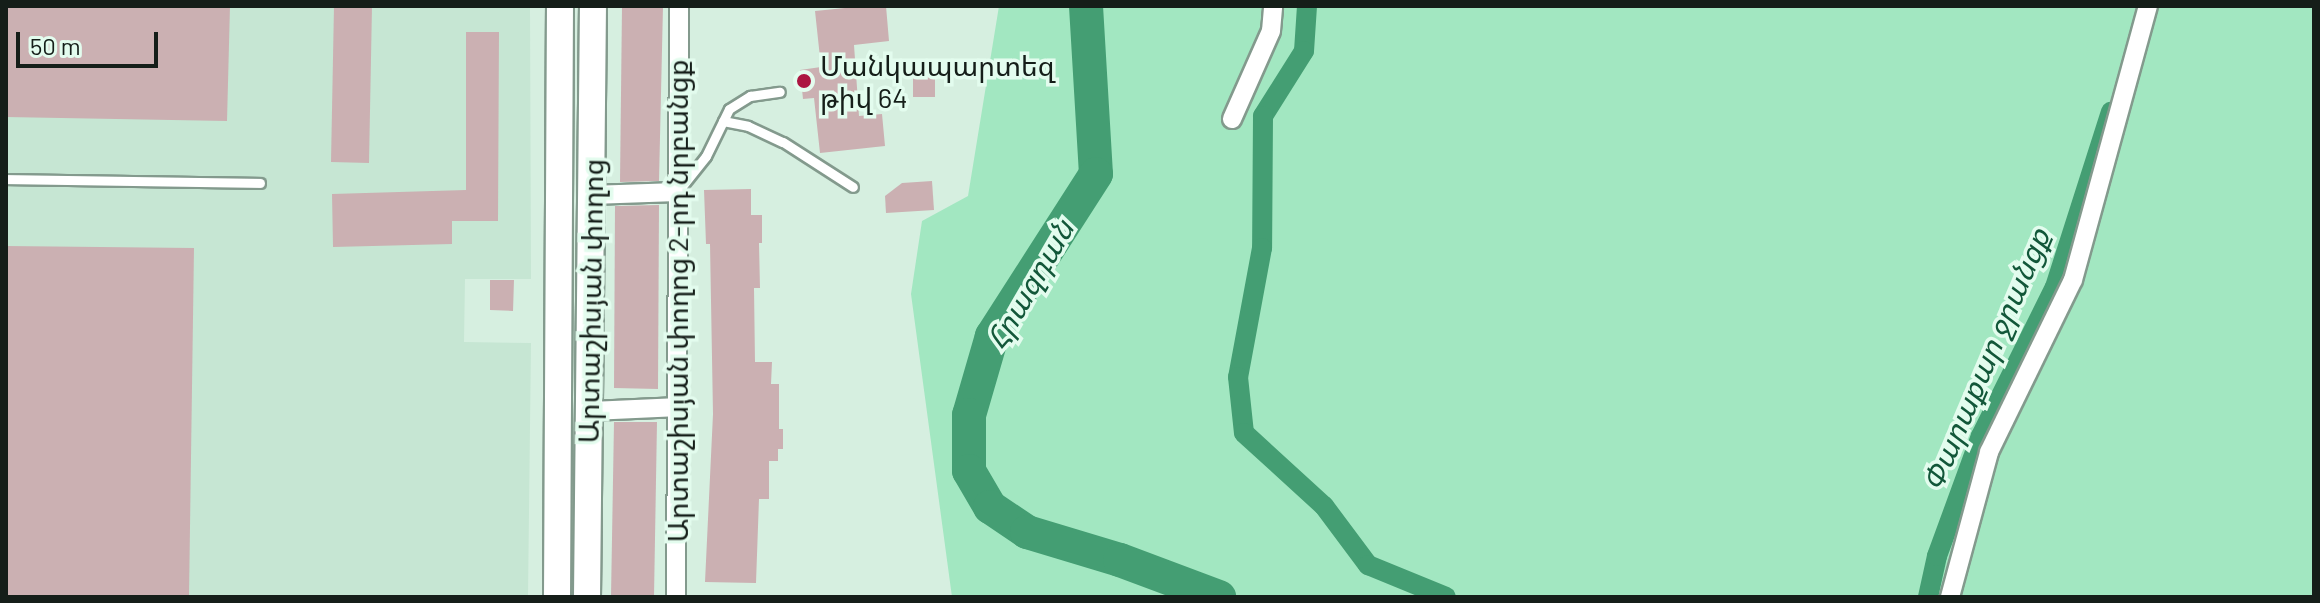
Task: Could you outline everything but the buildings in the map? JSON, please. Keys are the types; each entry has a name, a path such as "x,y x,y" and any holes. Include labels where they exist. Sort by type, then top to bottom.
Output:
{"main road":[{"name":"Արտաշիսյան փողոց","path":"557,597 560,6"},
{"name":"Արտաշիսյան փողոց","path":"587,597 593,6"}],"street":[{"name":"Արտաշիսյան փողոց 2-րդ նրբանցք","path":"676,597 679,6"},
{"path":"1232,119 1271,31 1273,6"},
{"path":"1950,597 1989,452 2073,280 2148,6"},
{"path":"591,195 677,192"},
{"path":"589,411 676,407"}],"lane":[{"path":"677,192 706,156 723,121 736,103 750,96 780,92"},
{"path":"723,121 748,126 783,142 853,187"},
{"path":"6,179 260,183"}],"shaded area":[{"path":"6,6 530,6 531,279 465,279 464,342 531,343 528,597 6,597"}],"green space":[{"path":"999,6 2314,6 2314,597 952,597 911,294 922,221 968,196"}],"waterway":[{"name":"Հրազդան","path":"1086,6 1096,174 992,336 969,415 969,471 990,507 1027,532 1120,560 1219,597"},
{"path":"1307,6 1304,51 1263,116 1262,248 1238,377 1244,433 1324,506 1368,565 1446,597"},
{"name":"Փարաքար ջրանցք","path":"1928,597 1937,556 1981,436 2055,287 2111,112"}],"place":[{"name":"Մանկապարտեզ թիվ 64","path":"804,81"}]}
